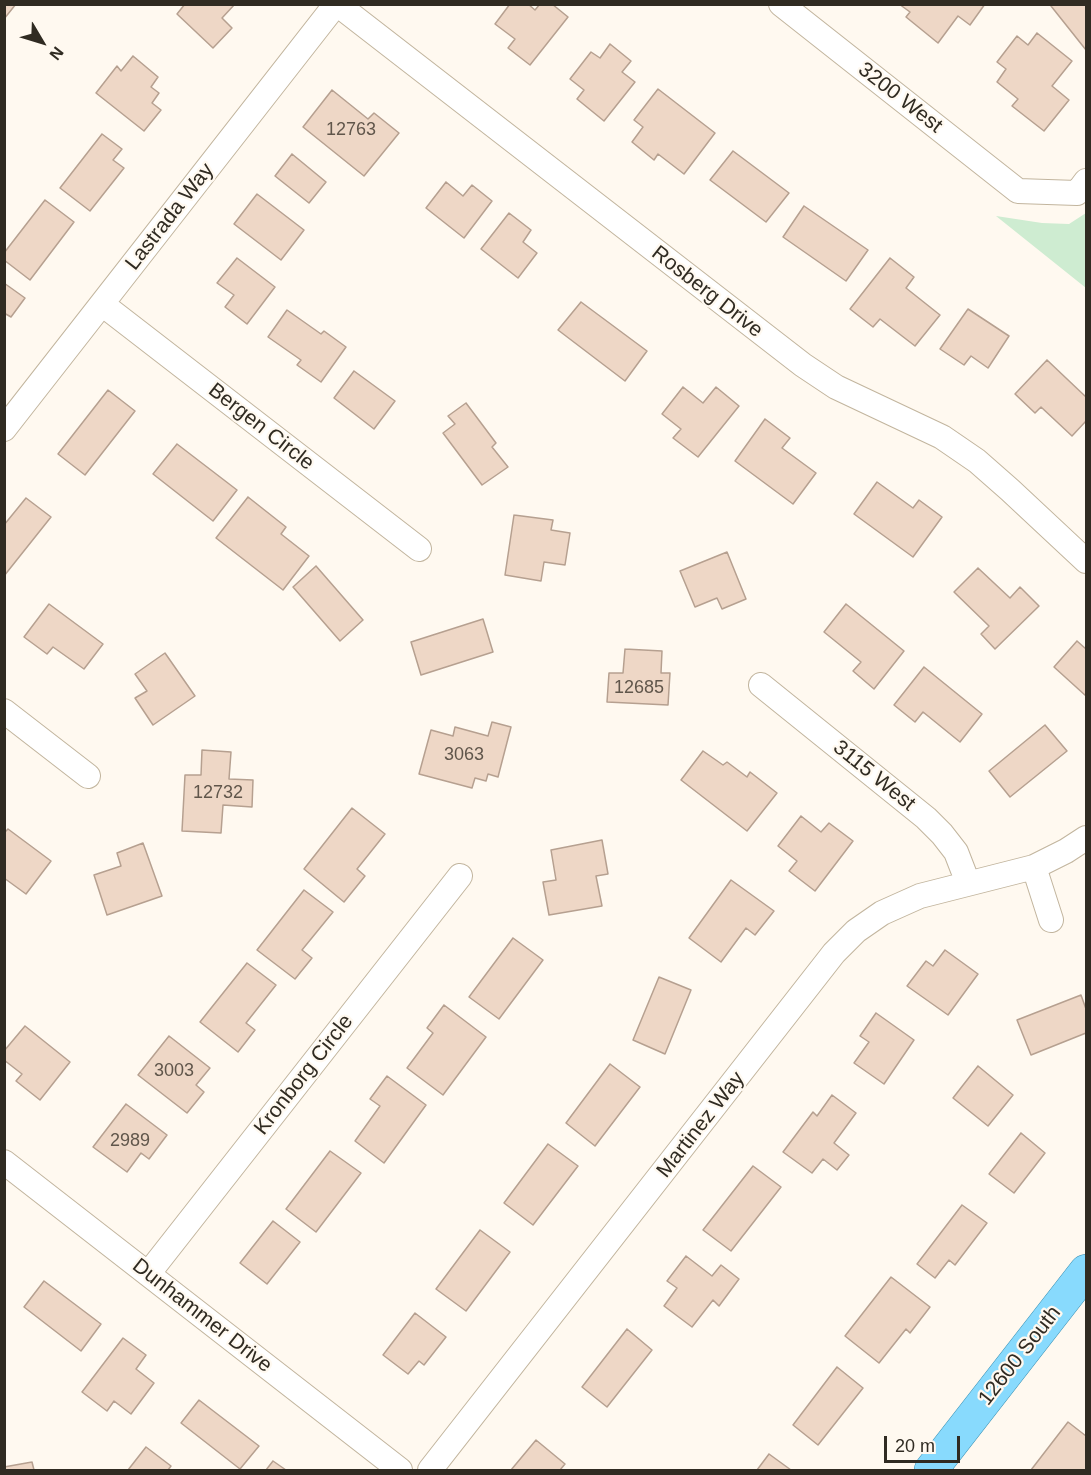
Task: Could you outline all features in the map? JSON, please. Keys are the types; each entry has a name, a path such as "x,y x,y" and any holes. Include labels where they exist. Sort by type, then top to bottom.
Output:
{"main road":[{"name":"12600 South","path":"931,1470 1086,1270"}],"street":[{"name":"Lastrada Way","path":"4,429 336,4"},
{"name":"Rosberg Drive","path":"336,4 803,365 845,392 942,437 977,462 1086,561"},
{"name":"3200 West","path":"791,7 1018,191 1077,194 1086,182"},
{"name":"Bergen Circle","path":"102,304 419,549"},
{"name":"3115 West","path":"761,686 926,818 956,852 968,883"},
{"path":"4,711 88,776"},
{"name":"Martinez Way","path":"430,1470 834,953 856,931 882,913 920,896 1034,867 1086,838"},
{"path":"1034,867 1051,920"},
{"name":"Kronborg Circle","path":"148,1274 460,876"},
{"name":"Dunhammer Drive","path":"4,1162 400,1470"}],"green space":[{"path":"1086,213 1086,288 996,216 1042,223 1069,224"}],"building":[{"path":"4,4 16,4 4,19"},
{"path":"185,4 235,4 222,18 232,28 213,48 177,14"},
{"path":"510,4 528,4 535,10 540,4 552,4 568,17 530,65 508,48 515,39 495,24"},
{"path":"899,4 985,4 970,25 958,16 938,43 906,17 910,12"},
{"path":"1053,4 1086,4 1086,50 1051,6"},
{"path":"1037,33 1072,61 1052,86 1069,100 1044,131 1012,106 1018,99 997,82 1006,69 997,62 1017,36 1028,45"},
{"path":"610,44 631,61 622,72 635,82 604,121 577,99 584,90 570,79 591,52 600,58"},
{"path":"133,56 158,77 151,87 159,93 152,103 161,110 144,131 96,93 117,66 121,71"},
{"path":"658,89 715,133 684,174 658,154 654,160 632,142 643,127 634,120"},
{"path":"332,90 368,119 374,113 399,133 364,176 303,127"},
{"path":"102,134 122,149 113,160 124,168 90,211 60,188"},
{"path":"733,151 789,193 766,222 710,180"},
{"path":"292,154 326,182 309,203 275,176"},
{"path":"446,182 463,196 472,185 492,201 464,238 426,208"},
{"path":"257,194 304,230 281,260 234,224"},
{"path":"45,200 74,222 30,280 4,260 4,253"},
{"path":"804,206 868,250 846,281 783,237"},
{"path":"509,213 531,230 523,242 537,253 518,278 481,249"},
{"path":"237,258 275,287 247,324 225,307 234,295 217,283"},
{"path":"890,258 914,277 906,288 940,315 915,346 880,319 873,327 850,309"},
{"path":"4,283 25,298 11,317 4,313"},
{"path":"581,302 647,351 625,381 558,330"},
{"path":"968,309 1009,336 988,368 971,356 964,365 940,349"},
{"path":"287,310 321,334 324,331 346,347 321,382 297,365 301,360 268,337"},
{"path":"1047,360 1086,397 1086,421 1072,436 1041,407 1035,413 1015,394"},
{"path":"354,371 395,401 374,429 334,398"},
{"path":"683,387 703,403 716,387 739,406 698,457 673,438 681,429 662,414"},
{"path":"108,390 135,411 85,475 58,454"},
{"path":"466,403 496,443 492,447 508,467 482,485 443,433 455,424 448,416"},
{"path":"765,419 790,438 782,448 816,473 793,504 735,461"},
{"path":"177,444 237,490 213,521 153,474"},
{"path":"877,482 913,508 919,500 942,517 913,557 854,514"},
{"path":"248,497 286,527 281,534 309,556 283,590 216,538"},
{"path":"26,498 51,517 4,576 4,525"},
{"path":"514,515 553,520 551,530 570,533 565,565 544,562 541,581 505,575"},
{"path":"727,552 746,599 722,609 717,598 695,607 680,571"},
{"path":"316,566 363,620 340,641 293,587"},
{"path":"978,568 1010,598 1020,587 1039,606 995,649 981,634 989,626 954,592"},
{"path":"49,604 103,644 84,669 53,647 47,654 24,637"},
{"path":"846,604 904,651 874,689 853,671 861,662 824,632"},
{"path":"483,619 493,652 421,675 411,642"},
{"path":"1077,641 1086,649 1086,696 1054,667"},
{"path":"625,649 662,651 661,673 670,673 668,705 607,702 609,673 623,673"},
{"path":"165,653 195,696 153,725 135,698 147,691 135,674"},
{"path":"924,667 982,714 960,742 923,712 915,722 894,705"},
{"path":"492,722 511,727 498,777 488,774 486,781 475,778 472,788 419,774 431,730 453,736 455,727 488,736"},
{"path":"1045,725 1067,751 1010,797 989,771"},
{"path":"202,750 231,752 229,779 253,780 252,807 223,805 221,833 182,831 185,775 201,775"},
{"path":"703,751 723,765 727,762 747,777 750,772 777,793 747,831 681,780"},
{"path":"352,808 385,834 357,869 365,876 344,902 304,869"},
{"path":"801,816 821,832 829,823 853,841 815,891 789,871 797,861 778,846"},
{"path":"8,829 51,861 26,894 4,878 4,833"},
{"path":"602,840 608,874 596,876 602,906 549,915 543,882 556,880 551,850"},
{"path":"143,843 162,896 107,915 94,875 121,866 117,853"},
{"path":"731,880 774,911 755,935 746,928 721,962 689,938"},
{"path":"304,890 333,912 302,950 312,958 295,979 257,950"},
{"path":"513,938 543,960 499,1019 469,997"},
{"path":"945,950 978,974 948,1015 907,986 926,961 933,966"},
{"path":"247,963 276,985 246,1023 255,1030 238,1052 200,1022"},
{"path":"659,977 691,990 665,1054 633,1040"},
{"path":"1081,995 1086,1009 1086,1033 1031,1055 1017,1020"},
{"path":"444,1005 486,1037 443,1095 407,1068 433,1033 427,1028"},
{"path":"876,1013 914,1040 884,1084 854,1063 869,1042 860,1036"},
{"path":"25,1026 70,1062 40,1100 16,1081 22,1074 4,1060 4,1051"},
{"path":"169,1036 210,1068 196,1085 204,1092 187,1113 138,1075"},
{"path":"610,1064 640,1087 595,1146 566,1123"},
{"path":"978,1066 1013,1095 988,1126 953,1098"},
{"path":"387,1076 426,1105 384,1163 355,1141 380,1106 370,1099"},
{"path":"832,1095 856,1113 834,1143 849,1155 837,1170 823,1159 812,1173 783,1152 813,1112 817,1116"},
{"path":"126,1104 167,1135 149,1159 141,1153 127,1172 93,1147"},
{"path":"1021,1133 1045,1153 1014,1193 989,1174"},
{"path":"548,1144 578,1166 533,1225 504,1203"},
{"path":"330,1151 361,1173 316,1232 286,1209"},
{"path":"753,1166 781,1187 731,1251 703,1230"},
{"path":"962,1205 987,1223 955,1265 949,1260 935,1278 917,1264"},
{"path":"273,1221 300,1242 267,1284 240,1263"},
{"path":"480,1230 510,1252 466,1311 436,1289"},
{"path":"686,1256 712,1276 721,1265 739,1279 719,1306 713,1300 692,1327 664,1306 677,1288 667,1281"},
{"path":"891,1277 930,1307 910,1333 906,1329 879,1363 845,1336"},
{"path":"44,1281 101,1324 81,1351 24,1307"},
{"path":"415,1313 446,1337 424,1365 419,1361 408,1374 383,1355"},
{"path":"627,1329 652,1350 607,1407 582,1387"},
{"path":"123,1338 146,1355 136,1369 154,1383 131,1414 114,1401 107,1411 82,1392"},
{"path":"837,1367 863,1388 818,1445 793,1425"},
{"path":"199,1400 259,1446 240,1469 181,1423"},
{"path":"1068,1422 1086,1436 1086,1470 1031,1470"},
{"path":"536,1440 565,1464 560,1470 511,1470"},
{"path":"146,1447 171,1466 168,1470 128,1470"},
{"path":"769,1454 791,1470 757,1470"},
{"path":"273,1461 286,1470 266,1470"},
{"path":"32,1462 34,1470 4,1470 4,1467"}]}
